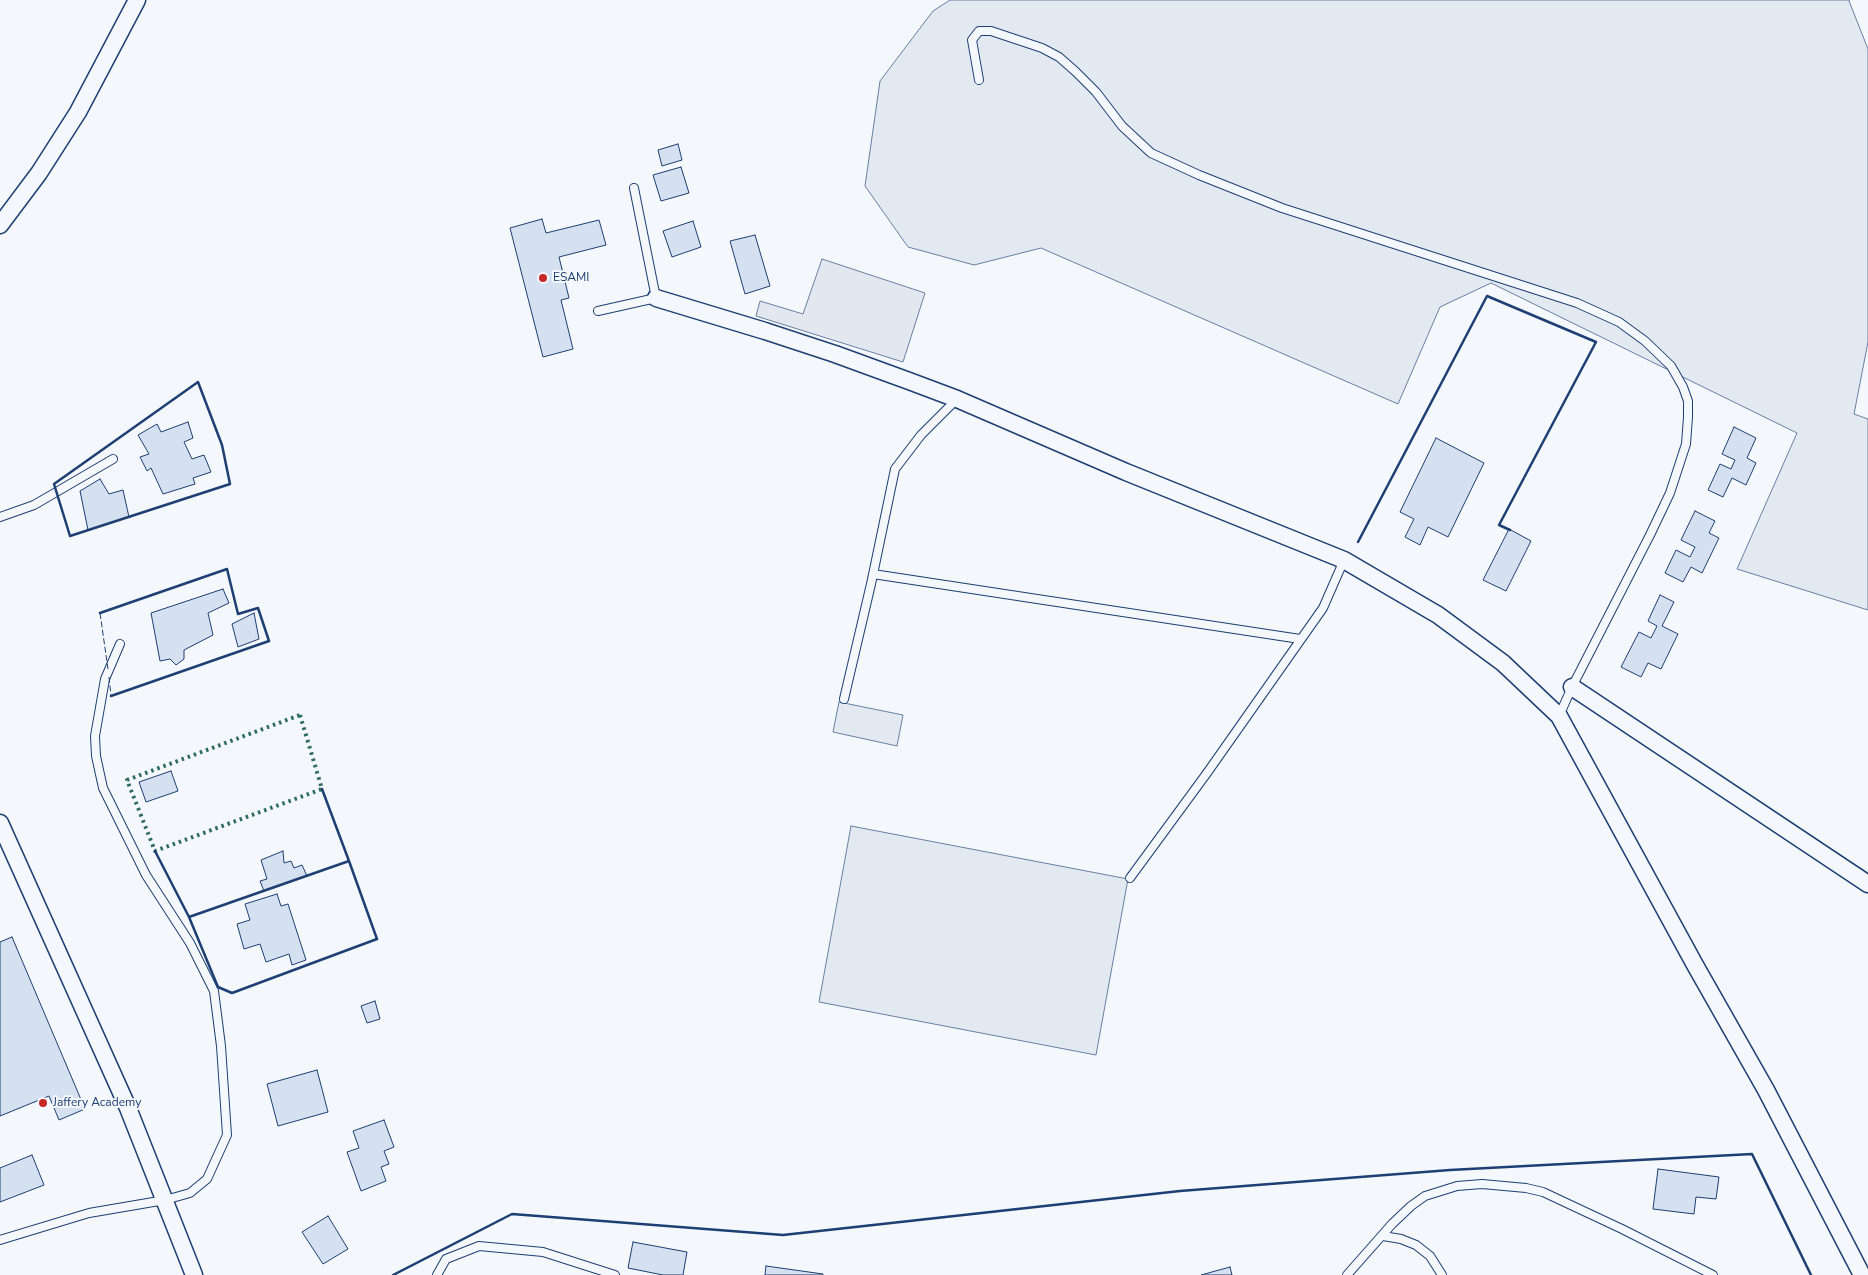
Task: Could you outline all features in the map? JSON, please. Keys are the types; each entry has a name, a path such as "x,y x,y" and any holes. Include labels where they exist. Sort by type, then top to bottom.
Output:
{"street":[{"path":"0,225 39,173 78,112 137,0"},
{"path":"656,298 834,354 957,399 1126,472 1344,560 1438,615 1503,663 1559,716 1695,965 1766,1090 1862,1275"},
{"path":"1572,687 1868,884"},
{"path":"0,823 128,1108 194,1275"}],"lane":[{"path":"979,80 972,40 979,31 991,31 1042,48 1059,57 1076,72 1096,92 1122,126 1151,153 1199,175 1282,208 1577,303 1619,322 1645,341 1671,366 1683,387 1688,401 1686,444 1670,493 1559,716"},
{"path":"598,311 656,298 634,188"},
{"path":"844,698 895,469 921,435 957,399"},
{"path":"0,517 34,505 113,459"},
{"path":"1130,878 1207,773 1322,608 1344,560"},
{"path":"873,574 1300,640"},
{"path":"0,1240 89,1213 165,1200 190,1193 207,1179 228,1135 221,1046 214,991 190,942 146,875 103,788 96,756 95,736 105,678 120,644"},
{"path":"1347,1275 1392,1224 1425,1196 1457,1186 1482,1184 1505,1185 1544,1192 1713,1275"},
{"path":"1383,1236 1402,1239 1416,1245 1430,1256 1442,1275"},
{"path":"436,1275 446,1259 479,1246 544,1252 615,1275"}],"shaded area":[{"path":"950,0 1850,0 1868,49 1868,342 1854,414 1868,419 1868,610 1737,569 1797,433 1491,283 1440,307 1398,404 1041,248 974,265 908,247 865,186 880,81 933,11"},
{"path":"822,259 925,293 903,362 756,316 760,301 803,314"},
{"path":"839,702 903,715 897,746 833,732"},
{"path":"851,826 1128,879 1096,1055 819,1002"}],"building":[{"path":"678,144 682,160 662,166 658,150"},
{"path":"681,167 689,193 661,201 653,175"},
{"name":"ESAMI","path":"542,219 546,233 599,220 606,245 559,257 569,298 561,300 573,349 543,357 510,228"},
{"path":"693,221 701,247 672,257 663,231"},
{"path":"755,235 770,286 745,294 730,241"},
{"path":"188,422 193,438 184,442 192,459 204,455 211,472 193,478 195,484 163,494 151,468 147,471 140,457 149,454 138,435 157,424 161,432"},
{"path":"1734,427 1756,438 1747,458 1756,463 1746,485 1732,478 1723,497 1708,490 1720,464 1731,469 1735,460 1722,454"},
{"path":"1436,438 1484,463 1448,537 1428,527 1420,545 1405,537 1414,519 1400,512"},
{"path":"100,479 109,494 123,490 129,517 88,530 80,491"},
{"path":"1695,511 1715,521 1709,533 1719,538 1702,573 1691,567 1683,582 1665,573 1676,550 1690,557 1695,547 1681,540"},
{"path":"1509,529 1531,541 1506,591 1483,580"},
{"path":"223,589 229,603 208,613 213,635 184,650 184,659 176,665 170,659 160,661 151,613"},
{"path":"1660,595 1674,602 1662,626 1678,634 1661,669 1648,663 1641,677 1621,667 1639,632 1651,638 1657,626 1648,621"},
{"path":"254,613 259,639 238,647 232,624"},
{"path":"171,771 178,791 146,802 139,782"},
{"path":"283,851 284,863 291,861 294,868 302,865 307,876 264,891 260,881 267,879 261,860"},
{"path":"277,894 281,906 288,904 306,960 292,965 289,954 266,962 260,944 244,949 237,924 250,920 245,904"},
{"path":"12,937 85,1109 59,1120 49,1096 0,1116 0,942"},
{"path":"375,1001 380,1019 367,1023 361,1006"},
{"path":"317,1070 328,1112 278,1126 267,1084"},
{"path":"384,1120 394,1147 384,1151 389,1164 381,1167 386,1181 361,1191 347,1152 359,1148 353,1131"},
{"path":"32,1155 44,1185 0,1202 0,1168"},
{"path":"1658,1169 1719,1177 1716,1199 1696,1197 1694,1214 1653,1209"},
{"path":"328,1216 348,1249 323,1264 302,1232"},
{"path":"633,1242 687,1252 683,1275 663,1275 628,1268"},
{"path":"766,1266 823,1274 823,1275 765,1275"},
{"path":"1230,1267 1232,1275 1201,1275"}],"hedge":[{"path":"300,715 322,789 155,851 127,780 300,715"}],"fence":[{"path":"100,613 108,669"},
{"path":"109,677 111,696"}],"wall":[{"path":"1358,542 1487,296 1596,342 1499,525 1510,530"},
{"path":"198,382 222,445 230,484 70,536 54,484 198,382"},
{"path":"100,613 227,569 238,614 258,608 269,641 111,696"},
{"path":"322,789 349,861"},
{"path":"155,851 189,917"},
{"path":"349,861 377,939 232,993 218,987 189,917 349,861"},
{"path":"393,1275 512,1214 783,1235 1180,1191 1450,1170 1752,1154 1811,1275"}],"place":[{"name":"ESAMI","path":"543,278"},
{"name":"Jaffery Academy","path":"43,1103"}]}
